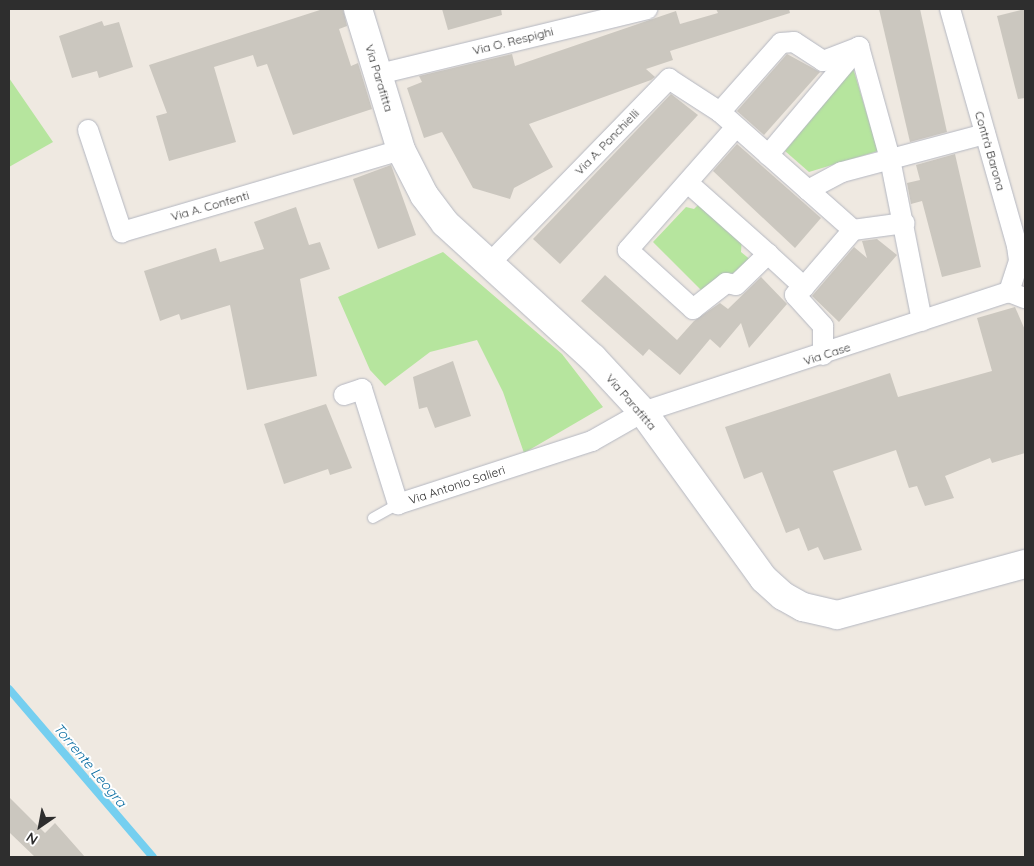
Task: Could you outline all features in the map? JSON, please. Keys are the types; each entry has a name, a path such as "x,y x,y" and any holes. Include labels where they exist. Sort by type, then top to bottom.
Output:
{"street":[{"name":"Via Parafitta","path":"358,9 401,150 429,202 488,265 593,358 643,412 764,579 803,607 837,615 1023,567"},
{"name":"Via O. Respighi","path":"379,74 647,9"},
{"name":"Contrà Barona","path":"955,10 985,134 1017,246 1019,261 1017,295"},
{"path":"720,112 781,43 794,42 823,62 859,47"},
{"path":"768,155 859,47"},
{"path":"859,47 890,159 905,224 922,321"},
{"name":"Via A. Ponchielli","path":"488,265 668,79 720,112 853,230"},
{"path":"736,127 628,250 693,309 726,283 736,285 768,254"},
{"name":"Via A. Confenti","path":"88,130 122,232 401,150"},
{"path":"808,190 842,172 985,134"},
{"path":"688,183 804,287"},
{"path":"824,355 823,326 795,295 853,230 905,224"},
{"name":"Via Case","path":"643,412 824,355 922,321 1017,295"},
{"name":"Via Antonio Salieri","path":"344,395 362,389 398,504 592,441 643,412"}],"lane":[{"path":"373,518 398,504"}],"green space":[{"path":"853,68 878,151 809,172 785,151"},
{"path":"9,78 53,142 9,167"},
{"path":"702,201 742,237 741,252 752,261 703,292 653,242 686,207 694,209"},
{"path":"443,252 562,354 603,407 524,453 503,392 477,340 430,352 385,386 370,370 338,297"}],"building":[{"path":"323,9 343,9 347,26 339,29 351,66 358,63 372,109 293,135 267,64 257,67 253,55 214,67 236,142 169,161 156,116 167,113 149,65"},
{"path":"442,9 501,9 502,15 448,30"},
{"path":"716,9 789,9 790,13 670,51 673,60 646,69 655,77 651,80 529,124 553,167 514,188 510,199 473,188 442,132 424,138 407,88 422,82 419,76 512,54 515,66 676,11 680,24 718,13"},
{"path":"879,9 920,9 947,132 910,142"},
{"path":"1025,9 1025,98 1018,99 997,16"},
{"path":"102,21 104,26 119,22 133,67 99,78 97,71 72,78 59,36"},
{"path":"787,54 820,72 764,135 737,111"},
{"path":"671,94 698,115 560,264 533,239"},
{"path":"737,144 821,218 795,248 713,171"},
{"path":"955,154 981,267 942,277 922,201 911,204 907,183 920,180 916,165"},
{"path":"391,165 416,235 378,249 353,179"},
{"path":"296,207 309,245 320,242 330,269 300,279 317,376 247,390 230,305 181,320 179,314 160,321 144,271 216,248 220,262 264,249 254,222"},
{"path":"877,239 897,255 839,322 812,296 854,247 867,258 862,241"},
{"path":"605,275 677,340 694,321 720,303 728,309 761,277 787,304 749,348 741,323 720,348 710,339 680,375 649,349 643,356 581,301"},
{"path":"1015,307 1025,330 1025,453 992,463 990,458 945,476 954,498 925,506 917,486 909,488 896,450 833,471 862,550 824,560 818,547 808,551 799,528 786,533 762,472 744,479 725,427 890,373 898,397 992,371 977,318"},
{"path":"453,361 471,416 435,428 427,407 419,409 413,377"},
{"path":"326,404 352,468 330,475 328,469 284,484 264,424"},
{"path":"9,797 45,833 55,823 85,857 35,857 10,833"}],"waterway":[{"name":"Torrente Leogra","path":"9,689 153,857"}]}
